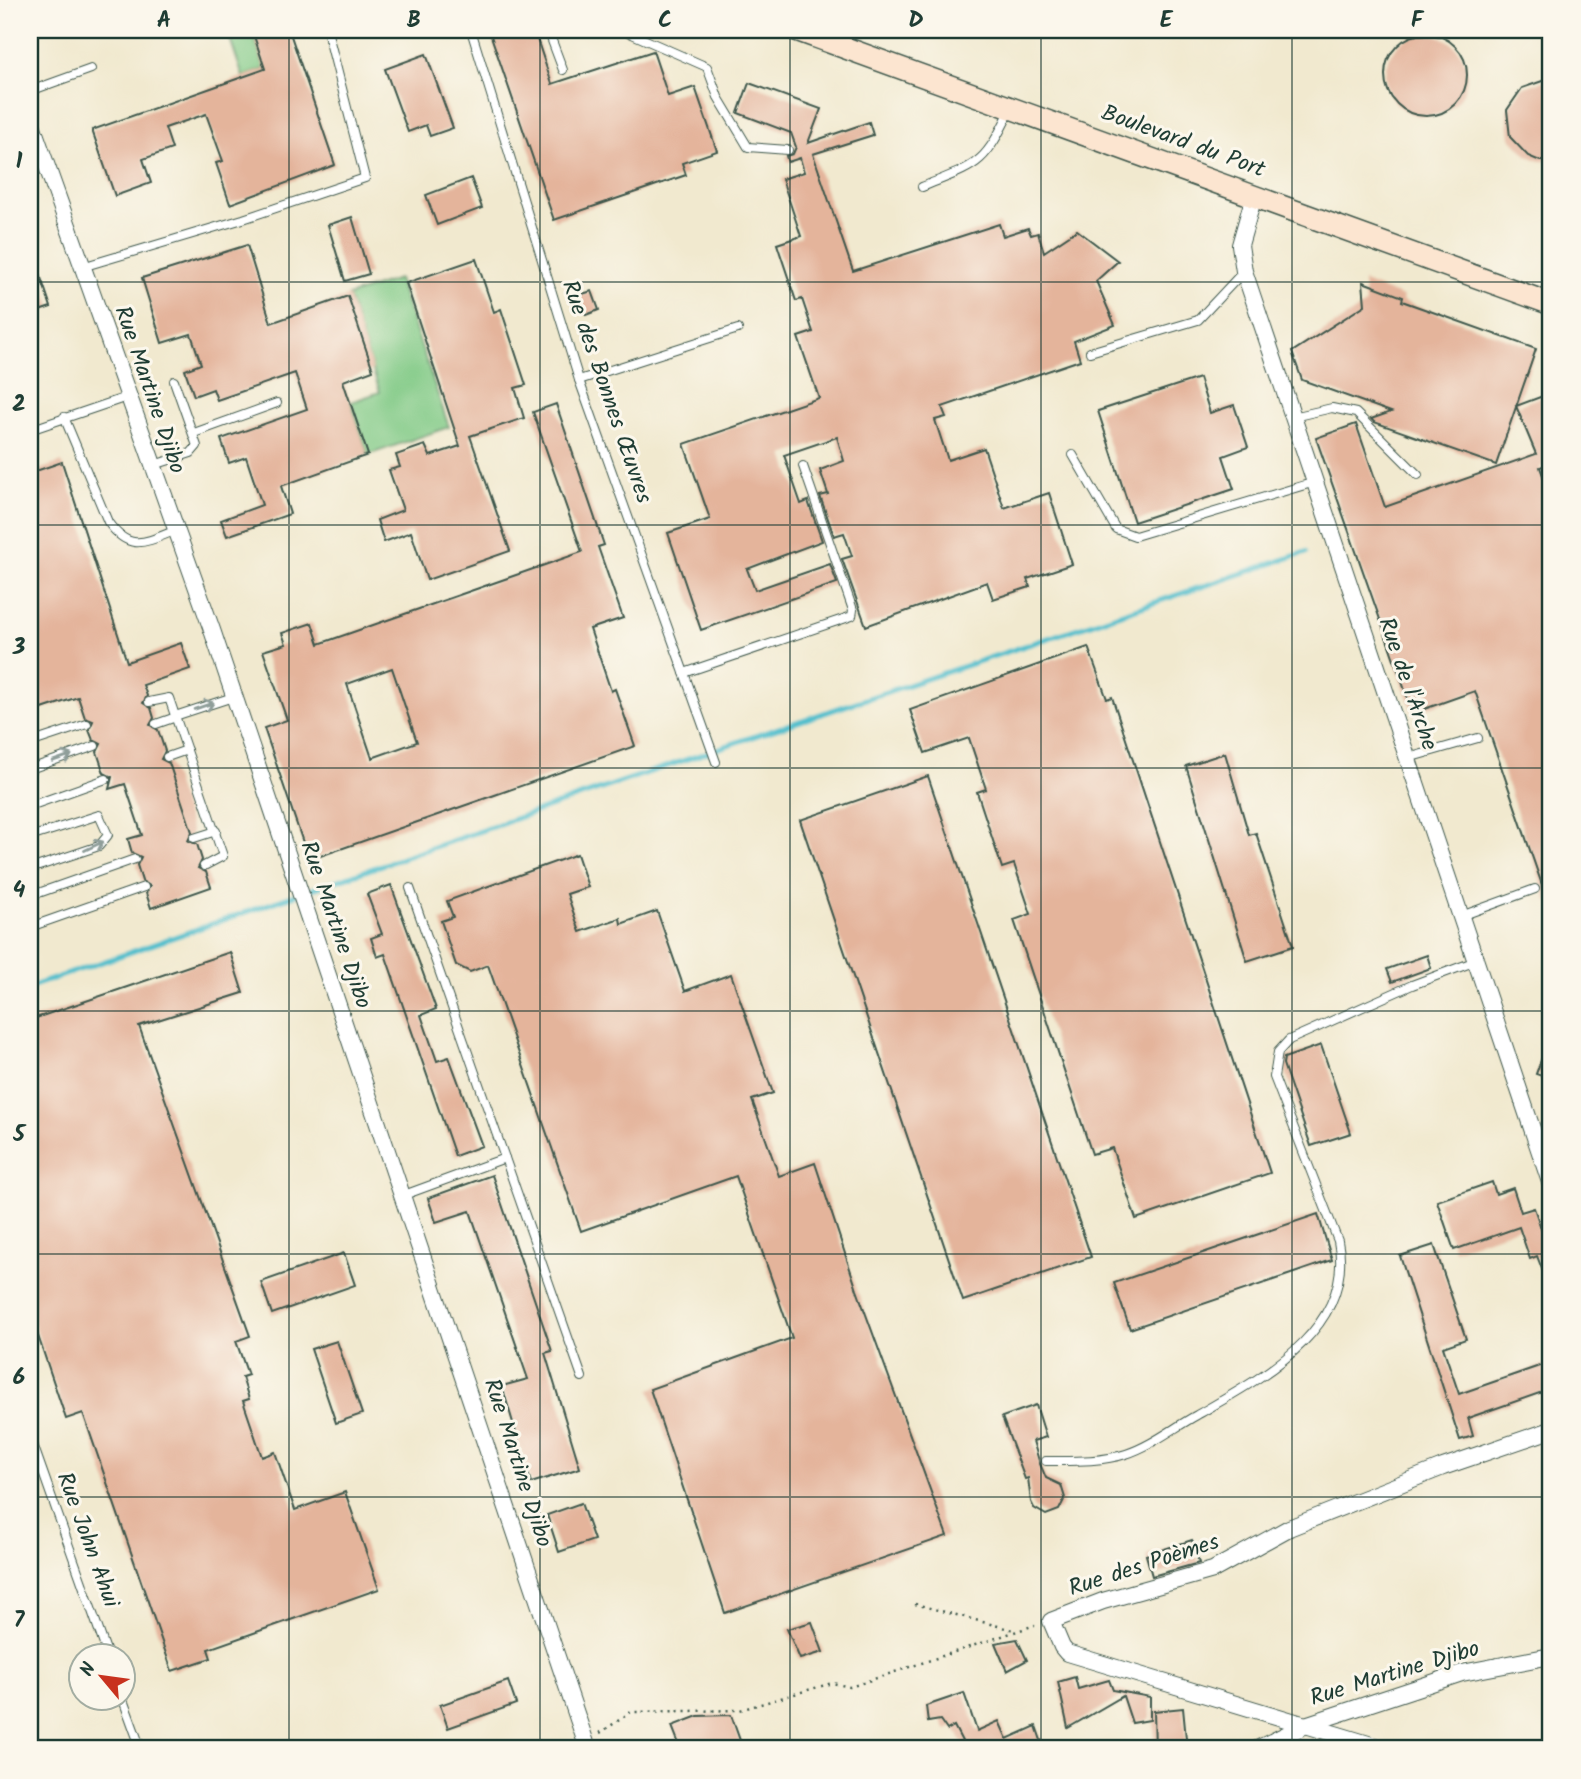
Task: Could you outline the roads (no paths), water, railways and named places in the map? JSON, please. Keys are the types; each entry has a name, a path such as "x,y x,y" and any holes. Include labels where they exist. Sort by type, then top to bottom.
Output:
{"main road":[{"name":"Boulevard du Port","path":"796,30 1551,304"}],"street":[{"name":"Rue Martine Djibo","path":"30,119 404,1195 587,1746"},
{"name":"Rue de l'Arche","path":"1254,197 1240,246 1244,271 1551,1185"},
{"name":"Rue des Poèmes","path":"1385,1749 1068,1653 1062,1647 1051,1621 1103,1601 1213,1570 1289,1528 1443,1467 1551,1430"},
{"name":"Rue Martine Djibo","path":"1257,1749 1308,1724 1462,1673 1551,1656"}],"lane":[{"path":"82,267 365,178 327,30"},
{"name":"Rue des Bonnes Œuvres","path":"471,30 579,380 716,762"},
{"path":"548,30 563,70"},
{"path":"623,30 707,66 718,97 748,147 788,150"},
{"path":"30,91 91,69"},
{"path":"922,187 975,165 992,149 1012,108"},
{"path":"1090,352 1198,320 1244,271"},
{"path":"579,380 738,329"},
{"path":"152,466 195,450 194,433 174,381"},
{"path":"30,430 127,397"},
{"path":"194,433 277,403"},
{"path":"1293,417 1332,408 1356,413 1418,475"},
{"path":"64,417 108,522 118,537 129,542 146,542 174,531"},
{"path":"1073,455 1116,529 1135,536 1315,482"},
{"path":"684,673 852,616 853,610 803,466"},
{"path":"149,702 168,696 216,831 223,856 204,866"},
{"path":"156,724 233,697"},
{"path":"30,743 87,724"},
{"path":"1408,758 1478,738"},
{"path":"30,769 95,746"},
{"path":"167,757 187,750"},
{"path":"30,806 106,779"},
{"path":"30,837 99,816 108,835 99,846 30,869"},
{"path":"194,838 216,831"},
{"path":"30,896 135,859"},
{"path":"30,927 144,887"},
{"path":"410,888 582,1377"},
{"path":"1461,916 1535,889"},
{"path":"1046,1461 1091,1461 1128,1454 1270,1373 1321,1320 1340,1286 1342,1261 1338,1241 1274,1077 1278,1052 1289,1040 1412,985 1476,961"},
{"path":"404,1195 505,1158"},
{"name":"Rue John Ahui","path":"30,1436 103,1642"},
{"path":"127,1712 141,1749"}],"waterway":[{"path":"30,987 740,741 1306,552"}]}
